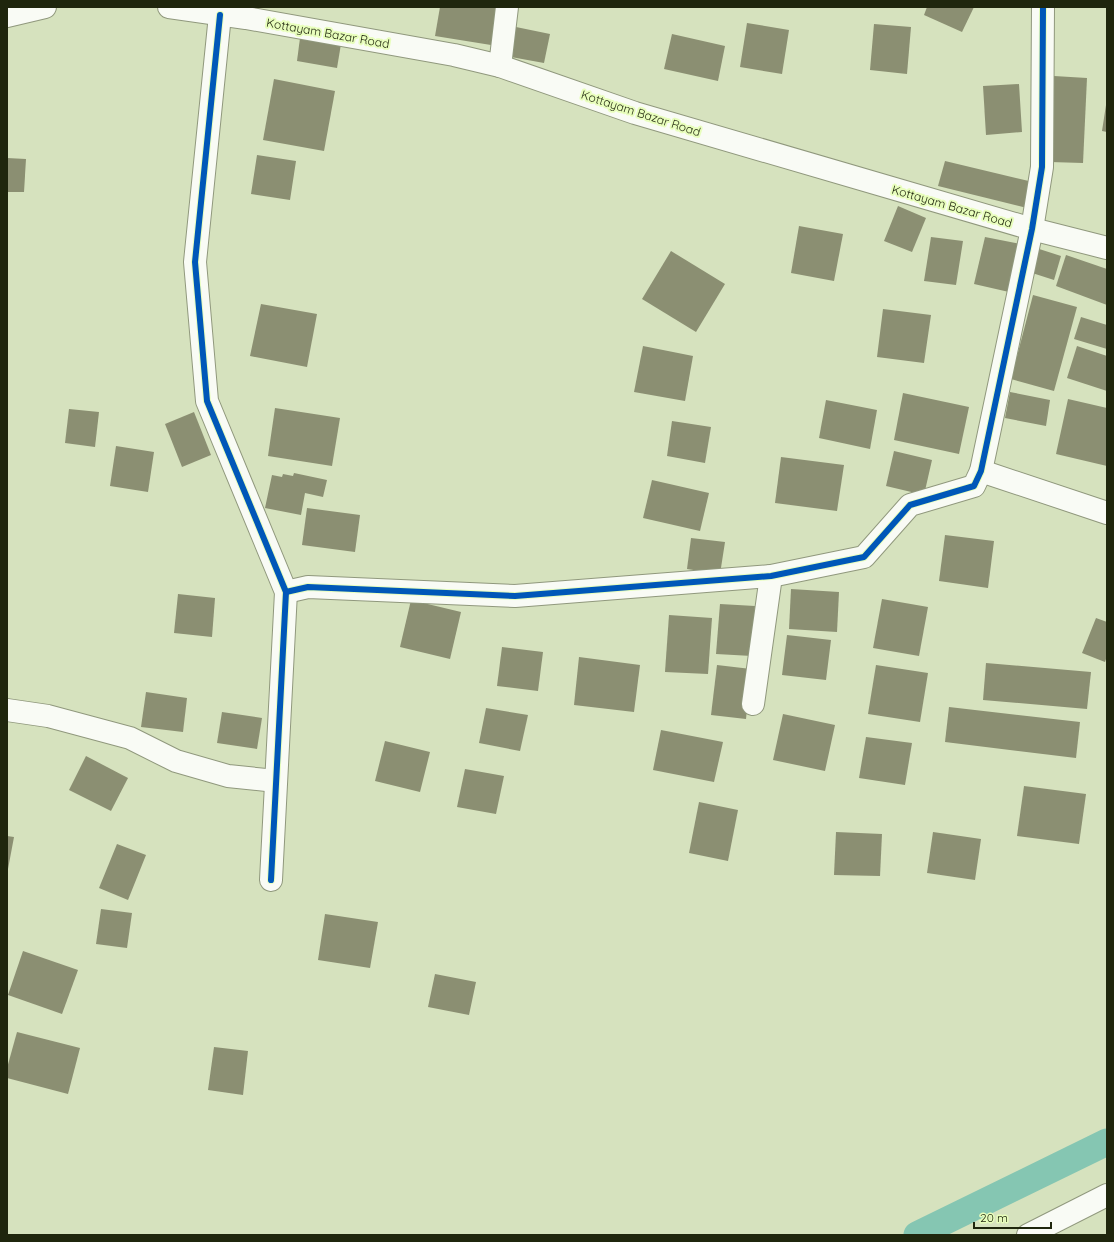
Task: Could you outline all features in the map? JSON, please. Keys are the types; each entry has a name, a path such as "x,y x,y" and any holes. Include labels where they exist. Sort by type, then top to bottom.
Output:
{"street":[{"path":"12,12 45,7"},
{"name":"Kottayam Bazar Road","path":"170,7 253,19 454,55 500,66 635,114 1032,229 1107,248"},
{"path":"500,66 507,7"},
{"path":"286,592 308,587 515,596 771,576 864,557 910,505 974,486 981,471 1032,229 1042,167 1043,7"},
{"path":"220,15 195,262 207,401 286,592 271,880"},
{"path":"981,471 1107,512"},
{"path":"753,704 771,576"},
{"path":"7,710 48,716 130,738 176,761 228,776 276,781"},
{"path":"1028,1235 1107,1195"}],"building":[{"path":"440,7 497,7 491,45 435,36"},
{"path":"927,7 974,7 962,32 924,15"},
{"path":"747,23 789,30 782,74 740,67"},
{"path":"874,24 911,27 907,74 870,70"},
{"path":"516,27 550,34 544,63 511,57"},
{"path":"672,34 725,46 718,81 664,69"},
{"path":"300,38 341,44 337,68 297,61"},
{"path":"1054,76 1087,78 1083,163 1050,162"},
{"path":"274,79 335,91 324,151 263,140"},
{"path":"1019,84 1022,132 986,135 983,86"},
{"path":"1107,105 1107,132 1102,131"},
{"path":"257,155 296,161 290,200 251,194"},
{"path":"7,158 26,159 24,192 7,192"},
{"path":"945,161 1033,182 1027,208 938,186"},
{"path":"898,206 926,218 912,252 884,241"},
{"path":"799,226 843,234 834,281 791,273"},
{"path":"931,237 963,241 956,285 924,281"},
{"path":"985,237 1020,244 1009,292 974,284"},
{"path":"1033,247 1061,256 1054,280 1026,271"},
{"path":"671,251 725,284 696,332 642,299"},
{"path":"1066,255 1107,269 1107,305 1056,286"},
{"path":"1033,295 1077,307 1054,391 1011,379"},
{"path":"261,304 317,314 307,367 250,356"},
{"path":"883,309 931,315 924,363 877,357"},
{"path":"1081,317 1107,325 1107,349 1074,339"},
{"path":"643,346 693,356 685,401 634,392"},
{"path":"1077,346 1107,356 1107,391 1067,378"},
{"path":"1010,392 1050,400 1046,426 1005,418"},
{"path":"903,393 969,407 959,454 894,440"},
{"path":"1068,399 1107,408 1107,466 1056,454"},
{"path":"826,400 877,410 870,449 819,438"},
{"path":"275,408 340,418 332,466 268,456"},
{"path":"69,409 99,412 95,447 65,443"},
{"path":"194,412 211,455 182,467 165,424"},
{"path":"672,421 711,427 705,463 667,456"},
{"path":"116,446 154,452 148,492 110,486"},
{"path":"894,451 932,460 924,495 886,486"},
{"path":"781,457 844,465 837,511 775,503"},
{"path":"294,473 327,480 323,497 305,493 301,515 265,508 272,475 282,477 283,474 293,476"},
{"path":"652,480 709,493 700,531 643,518"},
{"path":"307,508 360,515 355,552 302,545"},
{"path":"945,535 994,541 988,588 939,581"},
{"path":"691,538 725,542 720,574 687,569"},
{"path":"791,589 839,592 837,632 789,629"},
{"path":"178,594 215,598 212,637 174,633"},
{"path":"882,599 928,607 919,656 873,648"},
{"path":"411,600 461,612 450,659 400,647"},
{"path":"720,604 755,606 752,656 716,654"},
{"path":"669,615 712,618 708,674 665,672"},
{"path":"1096,618 1107,622 1107,656 1105,662 1082,653"},
{"path":"787,635 831,640 826,680 782,675"},
{"path":"502,647 543,652 538,691 497,686"},
{"path":"579,657 640,665 634,712 574,705"},
{"path":"986,663 1091,672 1087,709 983,700"},
{"path":"717,665 751,669 746,719 711,715"},
{"path":"876,665 928,673 920,722 868,714"},
{"path":"146,692 187,698 183,732 141,727"},
{"path":"949,707 1080,722 1076,758 945,742"},
{"path":"486,708 528,715 520,751 479,743"},
{"path":"222,712 262,718 257,749 217,743"},
{"path":"783,714 835,725 825,771 773,760"},
{"path":"661,730 723,742 714,782 653,770"},
{"path":"866,737 912,743 905,785 859,778"},
{"path":"385,741 430,752 420,792 375,781"},
{"path":"86,756 128,778 111,811 69,790"},
{"path":"465,769 504,776 496,814 457,807"},
{"path":"1024,786 1086,794 1079,844 1017,836"},
{"path":"699,802 738,810 728,861 689,853"},
{"path":"836,832 882,834 880,876 834,875"},
{"path":"933,832 981,839 975,880 927,873"},
{"path":"7,836 14,837 8,869 7,869"},
{"path":"117,844 146,855 128,900 99,888"},
{"path":"101,909 132,913 127,948 96,944"},
{"path":"325,914 378,922 370,968 318,960"},
{"path":"23,951 78,970 62,1014 8,995"},
{"path":"435,974 476,982 469,1015 428,1007"},
{"path":"17,1032 80,1048 68,1094 7,1078 7,1068"},
{"path":"214,1047 248,1051 243,1095 208,1090"}],"waterway":[{"path":"917,1235 1107,1142"}],"cycle path":[{"path":"286,592 308,587 515,596 771,576 864,557 910,505 974,486 981,471 1032,229 1042,167 1043,7"},
{"path":"220,15 195,262 207,401 286,592 271,880"}]}
